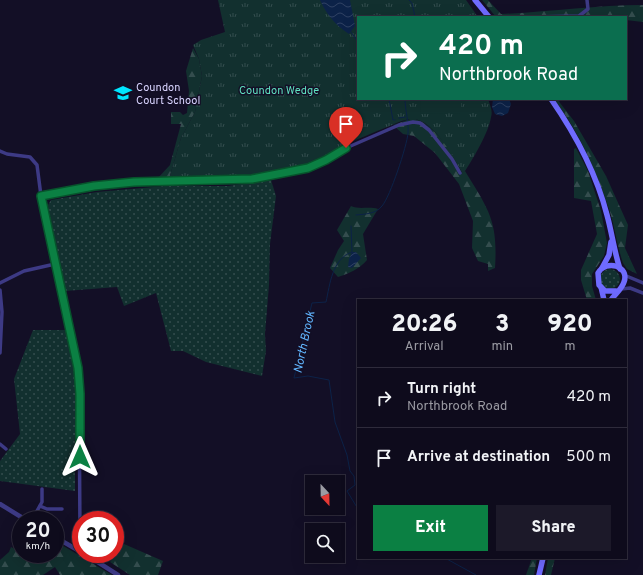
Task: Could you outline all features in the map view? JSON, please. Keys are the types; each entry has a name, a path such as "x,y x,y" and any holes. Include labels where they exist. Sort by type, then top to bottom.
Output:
{"main road":[{"path":"475,0 488,16"},
{"path":"552,100 577,139 587,159 606,210 612,240 620,268 624,274 625,282 612,299"},
{"path":"604,299 597,277 609,255 612,240"},
{"path":"602,268 610,265 620,268"},
{"path":"601,288 609,292 618,290"},
{"path":"539,575 543,559"}],"street":[{"path":"580,16 588,9 587,0"},
{"path":"41,196 94,186 142,182 231,181 258,178 308,168 326,160 346,148 399,125 413,122 420,124 429,130 452,159 460,173"},
{"path":"0,151 7,154 24,156 33,159 37,165 41,196 54,264 80,379 80,511"},
{"path":"0,283 24,271 54,264"},
{"path":"624,274 643,283"},
{"path":"618,290 630,288 643,293"},
{"path":"0,290 2,312 0,353"},
{"path":"0,444 6,449"},
{"path":"37,511 40,506 42,489"},
{"path":"0,504 12,511"},
{"path":"40,506 47,509 62,509"},
{"path":"99,563 118,575"}],"green space":[{"name":"Coundon Wedge","path":"218,0 466,0 477,16 357,16 357,100 488,100 492,112 490,123 480,146 463,174 449,150 436,133 421,121 407,119 345,145 313,163 291,170 257,176 169,179 181,138 195,112 202,76 199,59 193,45 201,40 225,32"},
{"path":"482,0 488,0 501,14 607,6 643,5 643,22 627,20 627,16 495,16"},
{"path":"193,48 199,59 202,76 195,112 181,138 169,179 157,179 170,165 181,124 171,124 171,112 180,112 183,115 187,113 189,91 186,71"},
{"path":"420,100 461,100 461,113 421,114"},
{"path":"555,100 558,100 574,121 606,176 628,225 625,248 637,274 627,269 623,263 610,212 599,182 572,125"},
{"path":"413,118 429,127 443,141 454,157 462,173 465,171 486,206 495,238 495,268 488,271 488,264 478,261 472,248 473,221 459,184 435,153 414,136 403,134 393,125"},
{"path":"576,148 588,171 601,211 607,243 604,256 592,274 592,286 596,299 587,299 581,280 581,270 597,234 591,201 574,198 574,149"},
{"path":"271,180 276,196 270,244 269,285 265,334 266,351 262,376 206,362 183,351 171,351 156,293 124,306 117,287 65,291 48,205 51,200 97,192 165,186 228,186"},
{"path":"351,206 357,208 378,209 363,234 367,260 361,266 338,277 330,268 344,241 337,230"},
{"path":"610,269 617,272 620,279 617,286 610,289 603,286 600,279 603,272"},
{"path":"33,330 66,330 75,374 75,491 0,481 0,461 20,434 14,379"},
{"path":"124,544 163,561 158,575 130,575 112,563 124,563"},
{"path":"64,546 72,551 72,563 92,563 112,575 60,575 55,567 43,575 0,575 0,560 9,552 11,547 12,563 64,563"},
{"path":"532,559 537,559 534,575 526,575"},
{"path":"548,559 555,559 551,575 545,575"}],"water":[{"path":"320,0 350,0 355,26 349,34 332,19"},
{"path":"493,100 509,100 511,104 508,113 502,116 495,114 492,107"},
{"path":"352,252 356,252 361,258 352,268 348,267"}],"waterway":[{"name":"North Brook","path":"409,0 412,3 415,16"},
{"name":"North Brook","path":"351,32 357,41"},
{"name":"North Brook","path":"389,100 393,120 395,120"},
{"name":"North Brook","path":"356,215 377,211 380,209 389,193 398,171 407,140 408,129 405,100"},
{"name":"North Brook","path":"399,118 405,117"},
{"name":"North Brook","path":"351,226 352,252 345,255 336,266 326,302 312,303 294,378 308,376 329,380 335,422 347,455 350,471 354,476 355,485 347,491 357,507"},
{"name":"North Brook","path":"447,559 476,575"}],"place":[{"name":"Coundon Court School","path":"123,93"}],"route":[{"path":"80,457 80,379 41,196 94,186 134,182 231,181 252,179 308,168 326,160 346,148"}]}
